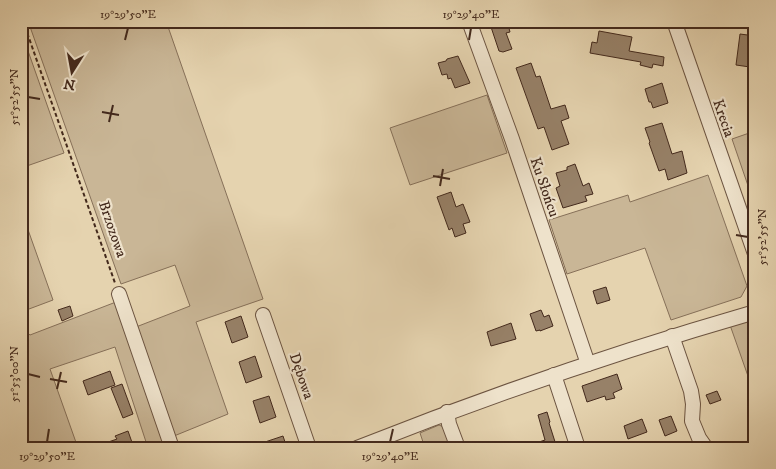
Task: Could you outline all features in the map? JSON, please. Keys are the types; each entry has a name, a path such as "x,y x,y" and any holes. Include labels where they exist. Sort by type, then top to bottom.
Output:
{"street":[{"name":"Ku Słońcu","path":"469,21 512,139 588,364"},
{"name":"Krecia","path":"674,21 755,254"},
{"path":"118,294 172,448"},
{"path":"358,448 447,412 554,375 672,336 755,312"},
{"name":"Dębowa","path":"263,314 310,448"},
{"path":"672,336 691,391 693,404 692,422 698,438 706,448"},
{"path":"554,375 578,448"},
{"path":"447,412 449,424 458,448"}],"path":[{"name":"Brzozowa","path":"23,21 118,294"}],"shaded area":[{"path":"28,21 166,21 263,299 196,322 228,414 174,436 136,327 190,306 175,265 121,284"},
{"path":"21,31 64,153 21,168"},
{"path":"487,95 507,153 410,185 390,128"},
{"path":"755,131 755,206 732,139"},
{"path":"708,175 747,286 741,297 671,320 645,248 567,274 549,220 628,195 630,202"},
{"path":"21,210 53,300 21,312"},
{"path":"116,302 168,448 148,448 115,347 50,369 78,448 30,448 28,442 21,444 21,323 24,330 30,335"},
{"path":"755,317 755,396 730,325"},
{"path":"439,425 448,429 455,448 425,448 420,433"}],"building":[{"path":"489,21 507,21 510,32 506,33 512,49 503,52 499,51"},
{"path":"599,31 632,37 629,51 664,57 663,66 653,64 652,68 640,65 641,62 590,53 592,42 597,43"},
{"path":"740,34 755,36 755,52 752,51 750,67 736,65"},
{"path":"458,56 470,83 455,88 451,78 448,79 447,74 442,75 438,63"},
{"path":"531,63 536,77 540,76 551,109 565,105 569,118 561,121 569,144 552,150 544,127 538,129 516,68"},
{"path":"662,83 668,103 653,108 645,89"},
{"path":"662,123 672,154 682,151 687,173 668,180 665,169 659,171 645,128"},
{"path":"575,164 583,186 589,183 593,194 585,196 587,201 563,208 556,188 560,186 556,173 567,170 567,167"},
{"path":"451,192 456,207 463,204 470,222 463,224 466,233 455,237 452,228 449,230 437,197"},
{"path":"606,287 610,300 597,304 593,291"},
{"path":"70,306 73,316 62,321 58,310"},
{"path":"541,310 544,317 549,315 553,326 536,331 530,314"},
{"path":"241,316 248,337 232,343 225,322"},
{"path":"511,323 516,339 491,346 487,332"},
{"path":"255,356 262,377 246,383 239,362"},
{"path":"110,371 115,385 88,395 83,381"},
{"path":"617,374 622,389 613,393 615,398 606,400 605,396 587,402 582,386"},
{"path":"122,384 133,414 123,418 111,388"},
{"path":"717,391 721,400 710,404 706,395"},
{"path":"269,396 276,417 260,423 253,401"},
{"path":"547,412 557,448 527,448 527,446 545,440 538,415"},
{"path":"671,416 677,431 665,436 659,420"},
{"path":"642,419 647,432 628,439 624,426"},
{"path":"128,431 134,448 97,448 97,446 117,439 115,436"},
{"path":"283,436 287,448 253,448 253,446"}]}
